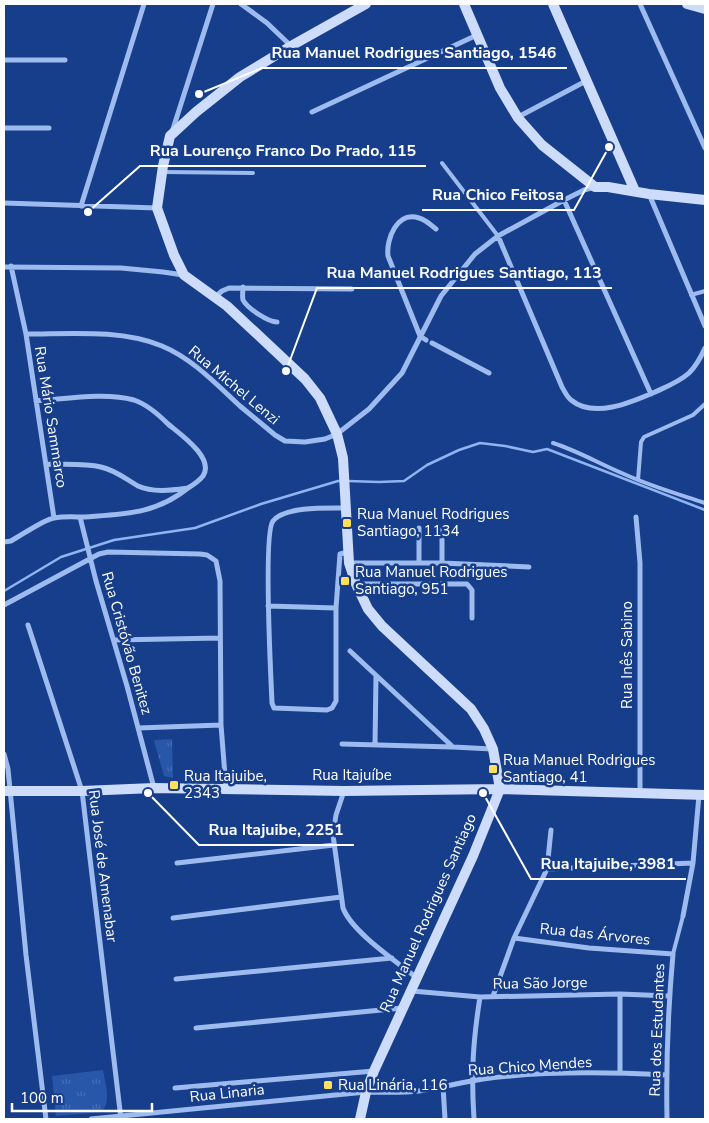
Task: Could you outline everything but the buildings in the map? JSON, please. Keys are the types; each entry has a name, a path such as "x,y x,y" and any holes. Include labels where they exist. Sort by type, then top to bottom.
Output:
{"main road":[{"path":"366,4 240,77 196,112 170,136 157,208 174,255 184,275 215,297 256,333 305,379 320,398 337,434 343,458 348,552 356,584 368,609 382,626 471,709 484,729 493,749 500,789"},
{"path":"464,4 500,88 518,118 542,145 595,186 705,200"},
{"path":"553,4 635,191"},
{"path":"687,4 705,9"},
{"name":"Rua Itajuíbe","path":"6,791 82,791 154,788 344,791 500,789 702,795"},
{"name":"Rua Manuel Rodrigues Santiago","path":"360,1119 366,1092 374,1071 473,856 500,789"}],"street":[{"path":"80,206 144,4"},
{"path":"170,136 213,4"},
{"path":"242,4 267,23 291,46"},
{"path":"640,4 705,148"},
{"path":"312,112 478,35"},
{"path":"4,60 65,60"},
{"path":"518,118 586,81"},
{"path":"4,128 49,128"},
{"path":"337,434 369,409 402,372 441,296 475,254 498,236 564,200 595,186"},
{"path":"648,194 705,326"},
{"path":"564,200 650,394"},
{"path":"4,203 157,208"},
{"path":"436,229 423,219 414,217 402,220 389,238 388,256 420,336 489,373"},
{"path":"498,236 546,353 569,398 588,408 620,407 676,382 689,373 698,362 705,348"},
{"name":"Rua Mário Sammarco","path":"11,266 26,334 54,518"},
{"path":"4,267 121,268 184,275"},
{"path":"215,297 229,288 243,287 352,290"},
{"path":"243,287 242,294 245,303 266,320 277,322"},
{"name":"Rua Michel Lenzi","path":"26,334 110,335 129,337 160,345 189,362 275,436 285,441 305,442 325,439 337,434"},
{"path":"4,542 11,541 54,518 140,512 156,508 177,498 197,482 203,475 205,468 204,460 199,452 162,418 141,403 127,399 95,397 36,401"},
{"path":"47,464 100,466 121,475 140,487 150,489 188,488"},
{"path":"346,503 307,508 281,515 272,521 268,532 268,606 272,706 274,708 327,710 332,708 336,701 336,580 340,554 348,552"},
{"path":"4,605 91,558 80,517"},
{"name":"Rua Inês Sabino","path":"636,517 640,563 640,793"},
{"path":"419,528 419,562"},
{"path":"442,529 442,563"},
{"name":"Rua Cristóvão Benitez","path":"154,788 91,558 108,552 200,554 216,561 218,566 221,725 226,788"},
{"path":"350,563 419,562 529,567"},
{"path":"356,584 467,584 472,590 472,618"},
{"path":"268,606 336,608"},
{"name":"Rua José de Amenabar","path":"28,625 82,791 121,1118"},
{"path":"114,640 220,638"},
{"path":"350,651 453,747"},
{"path":"375,745 376,676"},
{"path":"138,728 221,725"},
{"path":"342,744 493,749"},
{"path":"4,754 8,769 6,791 46,1119"},
{"path":"344,791 334,824 334,845 343,908 349,920 366,937 418,978"},
{"name":"Rua dos Estudantes","path":"683,916 693,863 702,795"},
{"path":"493,996 514,938 547,869 551,830"},
{"path":"177,863 334,845"},
{"path":"547,869 693,863"},
{"path":"173,918 341,897"},
{"name":"Rua das Árvores","path":"514,938 589,948 673,954"},
{"name":"Rua dos Estudantes","path":"668,1119 666,1075 669,996 673,954"},
{"path":"176,979 392,958"},
{"name":"Rua São Jorge","path":"412,991 480,997 620,994 669,996"},
{"path":"620,994 620,1073"},
{"path":"474,1119 472,1051 480,997"},
{"path":"196,1028 402,1008"},
{"path":"175,1088 374,1071"},
{"name":"Rua Chico Mendes","path":"366,1092 400,1092 472,1081 541,1075 620,1073 666,1075"},
{"path":"443,1086 445,1119"},
{"name":"Rua Linaria","path":"91,1119 121,1118 366,1092"}],"lane":[{"path":"442,163 498,236"},
{"path":"162,172 253,173"},
{"path":"692,295 705,291"},
{"path":"638,480 641,442 644,436 693,415 705,404"},
{"path":"553,443 573,449 638,480 705,503"},
{"name":"Rua dos Estudantes","path":"673,954 683,916"}],"green space":[{"path":"172,739 173,778 164,776 154,741"},
{"path":"103,1070 107,1098 101,1112 56,1116 52,1076"}],"waterway":[{"path":"348,481 404,481 427,465 459,450 480,443 533,452 547,449 705,510"},
{"path":"4,591 61,557 114,540 195,528 261,504 342,481"}],"place":[{"name":"Rua Manuel Rodrigues Santiago, 1546","path":"199,94"},
{"name":"Rua Chico Feitosa","path":"609,147"},
{"name":"Rua Lourenço Franco Do Prado, 115","path":"88,212"},
{"name":"Rua Manuel Rodrigues Santiago, 113","path":"286,371"},
{"name":"Rua Manuel Rodrigues Santiago, 1134","path":"347,523"},
{"name":"Rua Manuel Rodrigues Santiago, 951","path":"345,581"},
{"name":"Rua Manuel Rodrigues Santiago, 41","path":"493,769"},
{"name":"Rua Itajuibe, 2343","path":"174,785"},
{"name":"Rua Itajuibe, 2251","path":"148,793"},
{"name":"Rua Itajuibe, 3981","path":"483,793"},
{"name":"Rua Linária, 116","path":"328,1085"}]}
